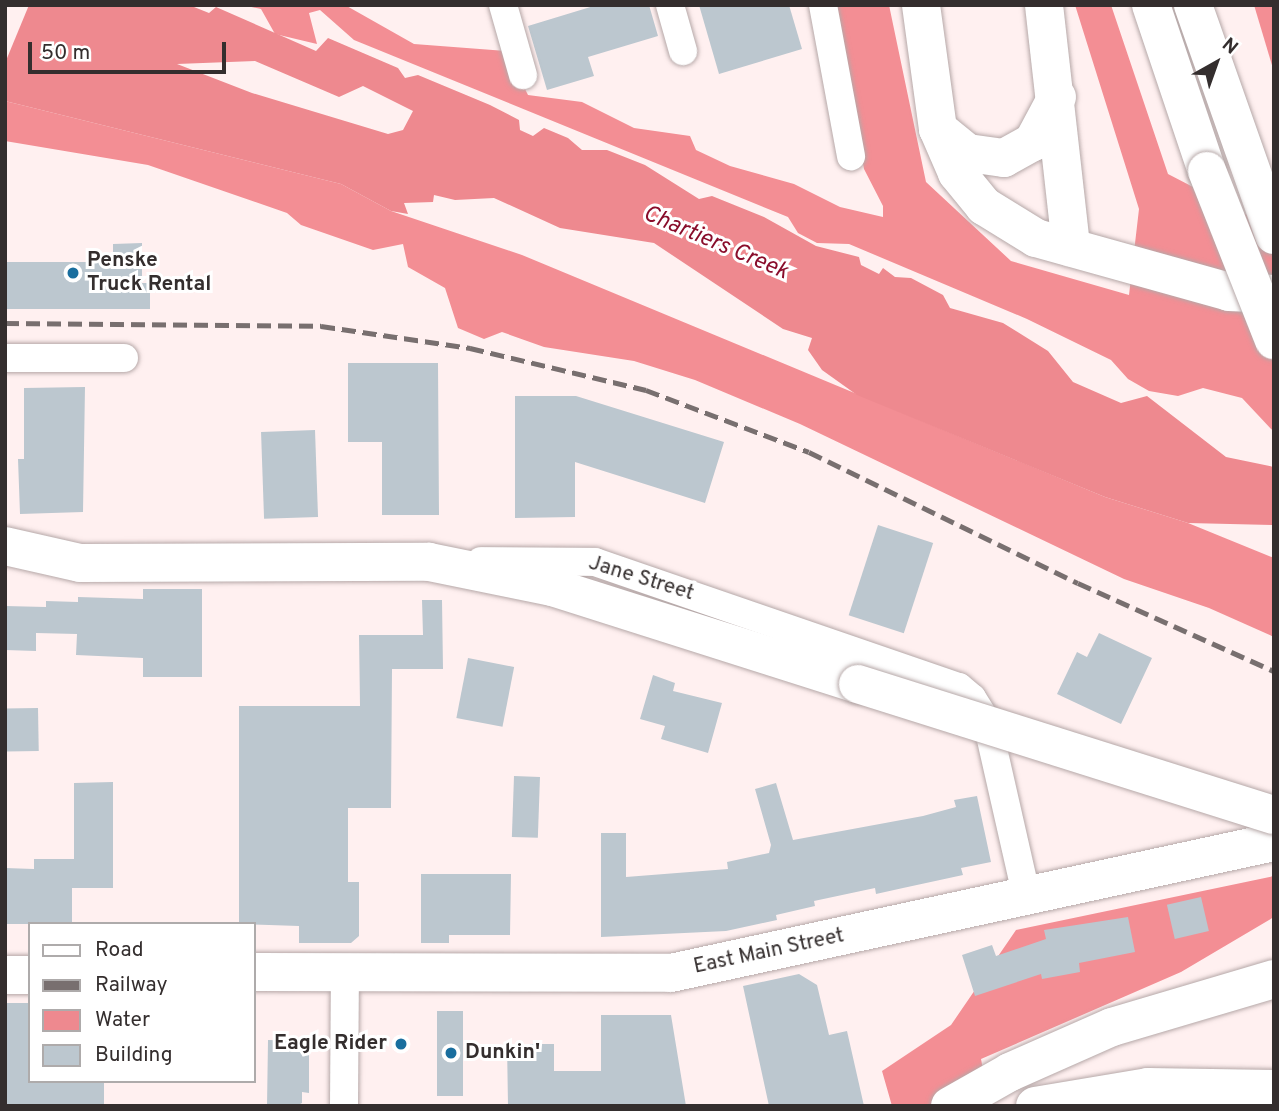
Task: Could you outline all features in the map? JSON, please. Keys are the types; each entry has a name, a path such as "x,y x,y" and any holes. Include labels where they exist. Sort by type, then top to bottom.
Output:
{"main road":[{"path":"921,5 939,129 957,173 984,206 1017,230 1071,247 1229,292 1274,294"},
{"path":"1044,5 1057,97 1071,247"},
{"path":"1152,5 1207,171 1274,340"},
{"path":"1193,5 1274,235"},
{"path":"939,129 968,153 1004,158 1033,142 1057,97"},
{"name":"Jane Street","path":"5,546 79,564 429,562"},
{"path":"429,562 552,587 1274,815"},
{"name":"East Main Street","path":"256,972 671,973 1274,842"},
{"path":"5,975 28,975"},
{"path":"950,1106 1010,1072 1112,1027 1274,979"},
{"path":"1035,1106 1148,1087 1274,1089"}],"street":[{"path":"502,5 523,75"},
{"path":"670,5 683,51"},
{"path":"824,5 850,156"},
{"path":"5,358 124,358"},
{"name":"Jane Street","path":"429,562 595,562 959,687 972,698 987,722 1026,894"},
{"path":"344,1106 345,972"}],"shaded area":[{"path":"242,5 345,5 414,44 506,51 528,95 582,102 634,128 690,136 696,150 730,166 794,184 840,207 883,217 883,206 864,169 834,5 889,5 926,182 1011,261 1129,295 1139,209 1075,5 1111,5 1168,174 1249,216 1274,207 1274,432 1242,398 1203,388 1178,396 1149,391 1128,379 1111,360 1027,319 849,244 817,243 798,233 788,217 354,40 320,10 309,13 317,44 275,34 261,9"},
{"path":"1254,5 1274,5 1274,72"},
{"path":"5,101 341,184 391,211 522,255 1105,497 1188,523 1274,558 1274,637 1209,608 1124,579 800,424 695,380 634,361 544,347 502,332 484,339 458,328 445,288 408,267 403,244 373,250 301,225 287,213 148,165 5,141"},
{"path":"1274,876 1274,917 1181,972 981,1059 990,1106 892,1106 882,1071 951,1025 1016,930"}],"water":[{"name":"Chartiers Creek","path":"5,5 189,5 209,13 216,7 316,51 328,38 398,68 405,78 418,75 490,105 519,120 520,130 533,136 544,128 568,138 582,150 607,150 645,165 699,199 712,196 764,217 816,246 859,257 861,265 879,274 883,268 895,277 911,278 943,295 950,308 1003,323 1048,351 1073,382 1121,403 1147,396 1226,457 1274,467 1274,525 1188,523 1105,497 857,395 822,370 808,350 812,338 783,329 654,243 560,228 494,198 455,200 434,195 433,202 404,203 408,214 391,211 341,184 5,101","holes":["255,61 339,97 363,86 413,111 403,130 388,134 252,93 177,64"]}],"pier":[{"path":"5,5 29,5 5,63"}],"building":[{"path":"597,5 649,5 658,36 588,57 594,76 547,90 528,26"},
{"path":"699,5 789,5 802,49 719,74"},
{"name":"Penske Truck Rental","path":"142,243 142,283 150,283 150,309 5,309 5,262 113,262 113,244"},
{"path":"348,363 438,363 439,515 382,515 382,442 348,442"},
{"path":"85,387 83,512 20,514 18,459 24,459 24,388"},
{"path":"515,396 576,396 724,442 705,503 575,462 575,517 515,518"},
{"path":"315,430 318,517 264,519 261,432"},
{"path":"878,525 933,543 904,633 849,615"},
{"path":"143,589 202,589 202,677 143,677 143,658 76,655 77,634 36,633 36,651 5,650 5,606 46,607 46,601 78,602 78,597 143,599"},
{"path":"422,600 442,600 443,669 392,669 391,808 348,808 348,882 359,882 359,936 351,943 299,943 299,926 239,922 239,706 360,706 359,635 423,635"},
{"path":"1099,633 1152,658 1121,724 1057,694 1077,652 1087,657"},
{"path":"468,658 514,667 502,727 456,718"},
{"path":"653,675 675,683 673,691 722,703 708,753 661,739 665,726 640,719"},
{"path":"38,708 39,751 6,752 5,709"},
{"path":"514,776 540,777 538,838 512,837"},
{"path":"113,782 113,888 72,888 72,922 5,924 5,868 34,869 34,859 74,859 74,783"},
{"path":"776,783 793,840 923,816 956,807 954,800 977,796 991,862 961,868 963,875 876,894 875,888 814,901 815,906 776,915 777,920 726,931 601,937 601,833 626,833 626,877 728,869 727,862 769,853 771,845 755,789"},
{"path":"421,874 511,874 510,935 449,935 449,943 421,943"},
{"path":"1201,897 1209,931 1175,939 1167,905"},
{"path":"1128,917 1135,952 1079,963 1080,972 1042,979 1041,974 975,996 962,955 992,945 996,956 1046,939 1044,930"},
{"path":"799,974 817,985 829,1035 847,1031 864,1106 769,1106 743,986"},
{"path":"5,1003 28,1003 28,1083 104,1083 104,1106 5,1106"},
{"name":"Dunkin'","path":"437,1011 463,1011 463,1096 437,1096"},
{"path":"601,1015 671,1015 686,1106 508,1106 507,1044 554,1044 554,1071 601,1071"},
{"path":"268,1040 309,1041 309,1093 302,1092 302,1103 296,1106 267,1106"}],"railway":[{"path":"5,323 321,326 470,348 646,390 809,452 1078,583 1274,671"}],"place":[{"name":"Penske Truck Rental","path":"73,273"},
{"name":"Eagle Rider","path":"401,1044"},
{"name":"Dunkin'","path":"451,1053"}]}
